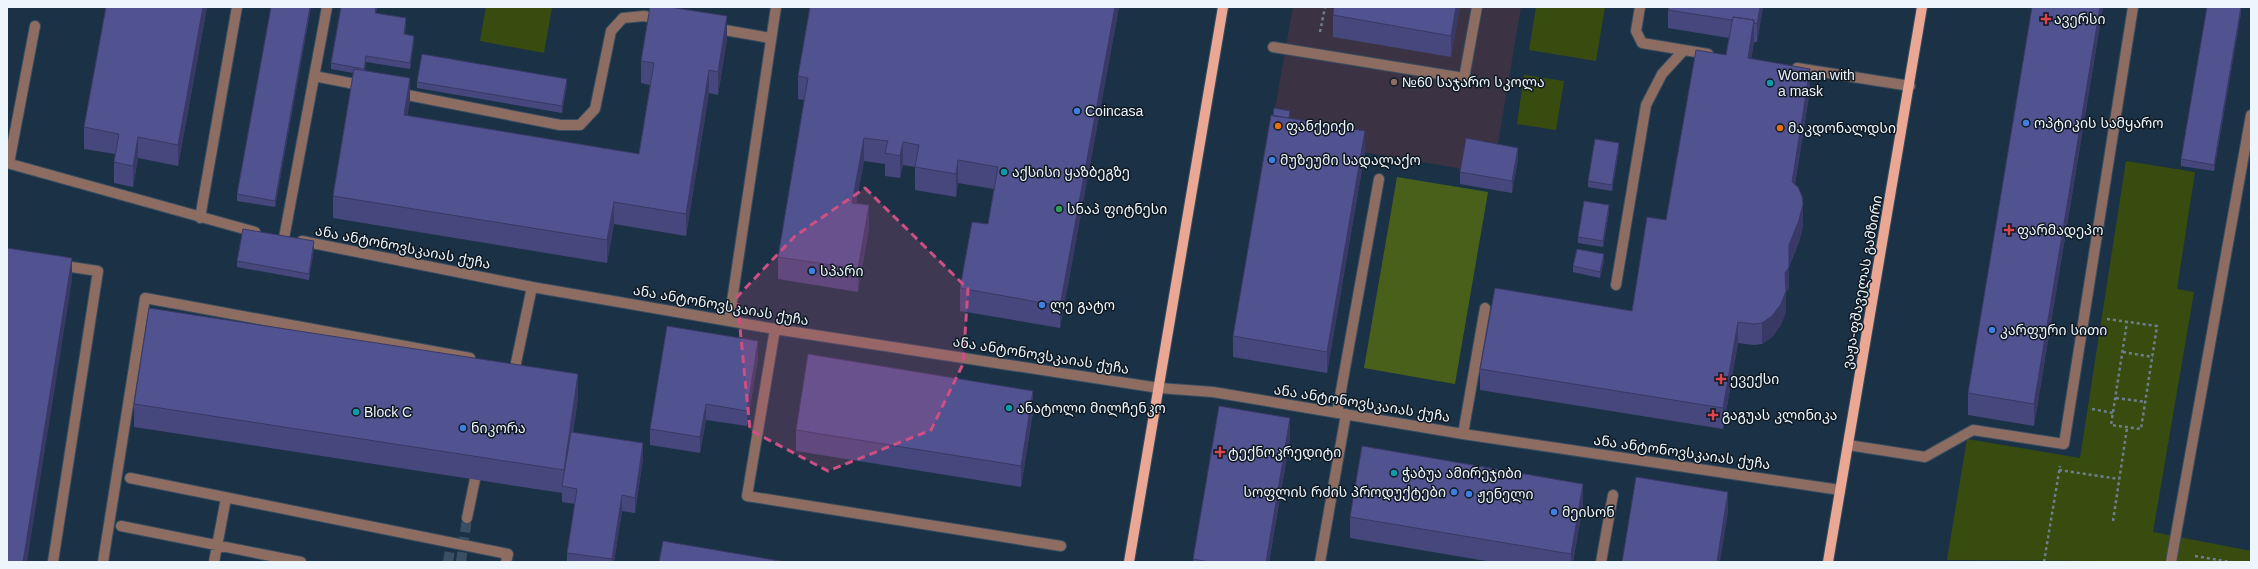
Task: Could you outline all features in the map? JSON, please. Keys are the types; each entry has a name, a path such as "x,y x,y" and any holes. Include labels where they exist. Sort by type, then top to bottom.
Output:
{"main road":[{"path":"1129,562 1224,7"},
{"name":"ვაჟა-ფშაველას გამზირი","path":"1828,562 1910,86 1922,7"}],"street":[{"path":"200,218 237,7"},
{"path":"327,7 314,76 560,125 580,125 595,109 611,31 623,18 644,16 668,20"},
{"path":"729,321 770,38 776,7"},
{"path":"1273,47 1464,78 1477,7"},
{"path":"1640,7 1636,31 1642,43 1722,56"},
{"path":"1848,445 1925,457 1972,430 2064,444 2133,7"},
{"path":"35,26 8,163 241,230 263,234"},
{"path":"699,26 770,38"},
{"path":"1616,285 1646,105 1662,74 1684,50"},
{"path":"1790,67 1910,86"},
{"name":"ანა ანტონოვსკაიას ქუჩა","path":"314,76 280,237 532,287 775,329 1159,388 1213,392 1463,434 1840,490"},
{"path":"2172,557 2251,115"},
{"path":"1320,562 1379,178"},
{"path":"45,263 98,271 53,562"},
{"path":"512,387 511,365 532,287"},
{"path":"103,562 136,381 145,298 484,360"},
{"path":"1463,434 1485,308"},
{"path":"775,329 747,496 1061,546"},
{"path":"130,478 508,554 506,562"},
{"path":"467,518 475,479"},
{"path":"1601,562 1613,495"},
{"path":"214,562 226,498"},
{"path":"121,526 301,562"}],"path":[{"path":"2084,315 2157,326 2141,429 2111,425 2127,322"},
{"path":"2123,352 2153,357"},
{"path":"2116,398 2146,402"},
{"path":"2113,520 2127,428"},
{"path":"2044,562 2064,444"},
{"path":"2059,470 2119,479"},
{"path":"2172,557 2231,562"}],"highlighted area":[{"path":"865,188 968,289 963,364 931,430 828,471 750,430 737,297 795,236"}],"shaded area":[{"name":"№60 საჯარო სკოლა","path":"1293,7 1521,7 1496,155 1463,169 1286,139 1274,114"}],"green space":[{"path":"486,7 552,7 544,53 480,41"},
{"path":"1536,7 1605,7 1596,61 1529,50"},
{"path":"1524,75 1564,81 1556,130 1517,124"},
{"path":"2126,161 2195,172 2177,289 2194,292 2153,532 2251,551 2251,562 1947,560 1967,439 2080,458"},
{"path":"1397,177 1488,192 1455,384 1364,368"}],"building":[{"path":"106,7 203,7 178,145 138,137 133,166 114,162 119,134 84,127"},
{"path":"271,7 310,7 275,201 237,194"},
{"path":"341,7 376,7 375,13 406,18 404,34 414,36 410,63 366,56 364,69 331,63"},
{"path":"650,7 669,7 727,16 718,72 709,70 686,214 614,202 607,240 333,196 354,69 410,78 404,115 639,154 654,63 641,61"},
{"name":"აქსისი ყაზბეგზე","path":"810,7 1115,7 1060,306 960,288 972,222 988,224 998,167 958,160 956,174 915,167 919,145 903,142 900,156 885,153 888,141 864,138 852,203 869,205 858,269 778,257 808,78 798,76"},
{"path":"1334,7 1456,7 1451,36 1333,15"},
{"path":"1669,7 1760,7 1757,24 1754,23 1754,20 1733,17 1732,20 1668,10"},
{"path":"2032,7 2100,7 2034,404 1968,393"},
{"path":"2207,7 2241,7 2214,165 2181,159"},
{"path":"1733,17 1754,20 1748,58 1810,69 1792,182 1798,187 1802,196 1803,204 1799,220 1789,245 1789,267 1785,273 1786,291 1781,304 1772,316 1762,323 1754,324 1738,322 1723,408 1480,369 1495,288 1632,311 1647,217 1666,220 1696,50 1726,55"},
{"path":"422,54 567,79 562,106 417,82"},
{"path":"1274,108 1290,111 1289,118 1273,116"},
{"path":"1271,115 1365,131 1327,352 1233,336"},
{"path":"1466,138 1518,148 1512,181 1460,172"},
{"path":"1595,139 1619,143 1612,185 1588,181"},
{"path":"1584,201 1609,205 1603,241 1578,237"},
{"path":"243,229 314,241 309,274 237,261"},
{"path":"7,248 72,258 23,562 7,562"},
{"path":"1577,249 1604,254 1600,272 1573,266"},
{"name":"Block C","path":"149,308 578,374 564,470 134,404"},
{"path":"667,326 758,341 747,411 706,404 700,437 650,429"},
{"path":"808,354 1033,391 1021,466 796,430"},
{"path":"1219,406 1290,418 1266,562 1210,562 1193,559"},
{"path":"571,432 643,443 635,498 622,495 612,559 567,553 577,489 562,486"},
{"path":"1362,446 1583,484 1571,554 1350,517"},
{"path":"1636,477 1728,492 1717,562 1622,562"},
{"path":"663,541 786,562 659,562"}],"tunnel":[{"path":"461,562 467,518"},
{"path":"448,562 451,543"}],"place":[{"name":"ავერსი","path":"2046,19"},
{"name":"№60 საჯარო სკოლა","path":"1394,82"},
{"name":"Woman with a mask","path":"1770,83"},
{"name":"Coincasa","path":"1077,111"},
{"name":"ოპტიკის სამყარო","path":"2026,123"},
{"name":"ფანქეიქი","path":"1278,126"},
{"name":"მაკდონალდსი","path":"1780,128"},
{"name":"მუზეუმი სადალაქო","path":"1272,160"},
{"name":"აქსისი ყაზბეგზე","path":"1004,172"},
{"name":"სნაპ ფიტნესი","path":"1059,209"},
{"name":"ფარმადეპო","path":"2009,230"},
{"name":"სპარი","path":"812,271"},
{"name":"ლე გატო","path":"1042,305"},
{"name":"კარფური სითი","path":"1992,330"},
{"name":"ევექსი","path":"1721,379"},
{"name":"ანატოლი მილჩენკო","path":"1009,408"},
{"name":"Block C","path":"356,412"},
{"name":"გაგუას კლინიკა","path":"1713,415"},
{"name":"ნიკორა","path":"463,428"},
{"name":"ტექნოკრედიტი","path":"1220,452"},
{"name":"ჭაბუა ამირეჯიბი","path":"1394,473"},
{"name":"სოფლის რძის პროდუქტები","path":"1454,492"},
{"name":"ჟენელი","path":"1469,494"},
{"name":"მეისონ","path":"1554,512"}]}
